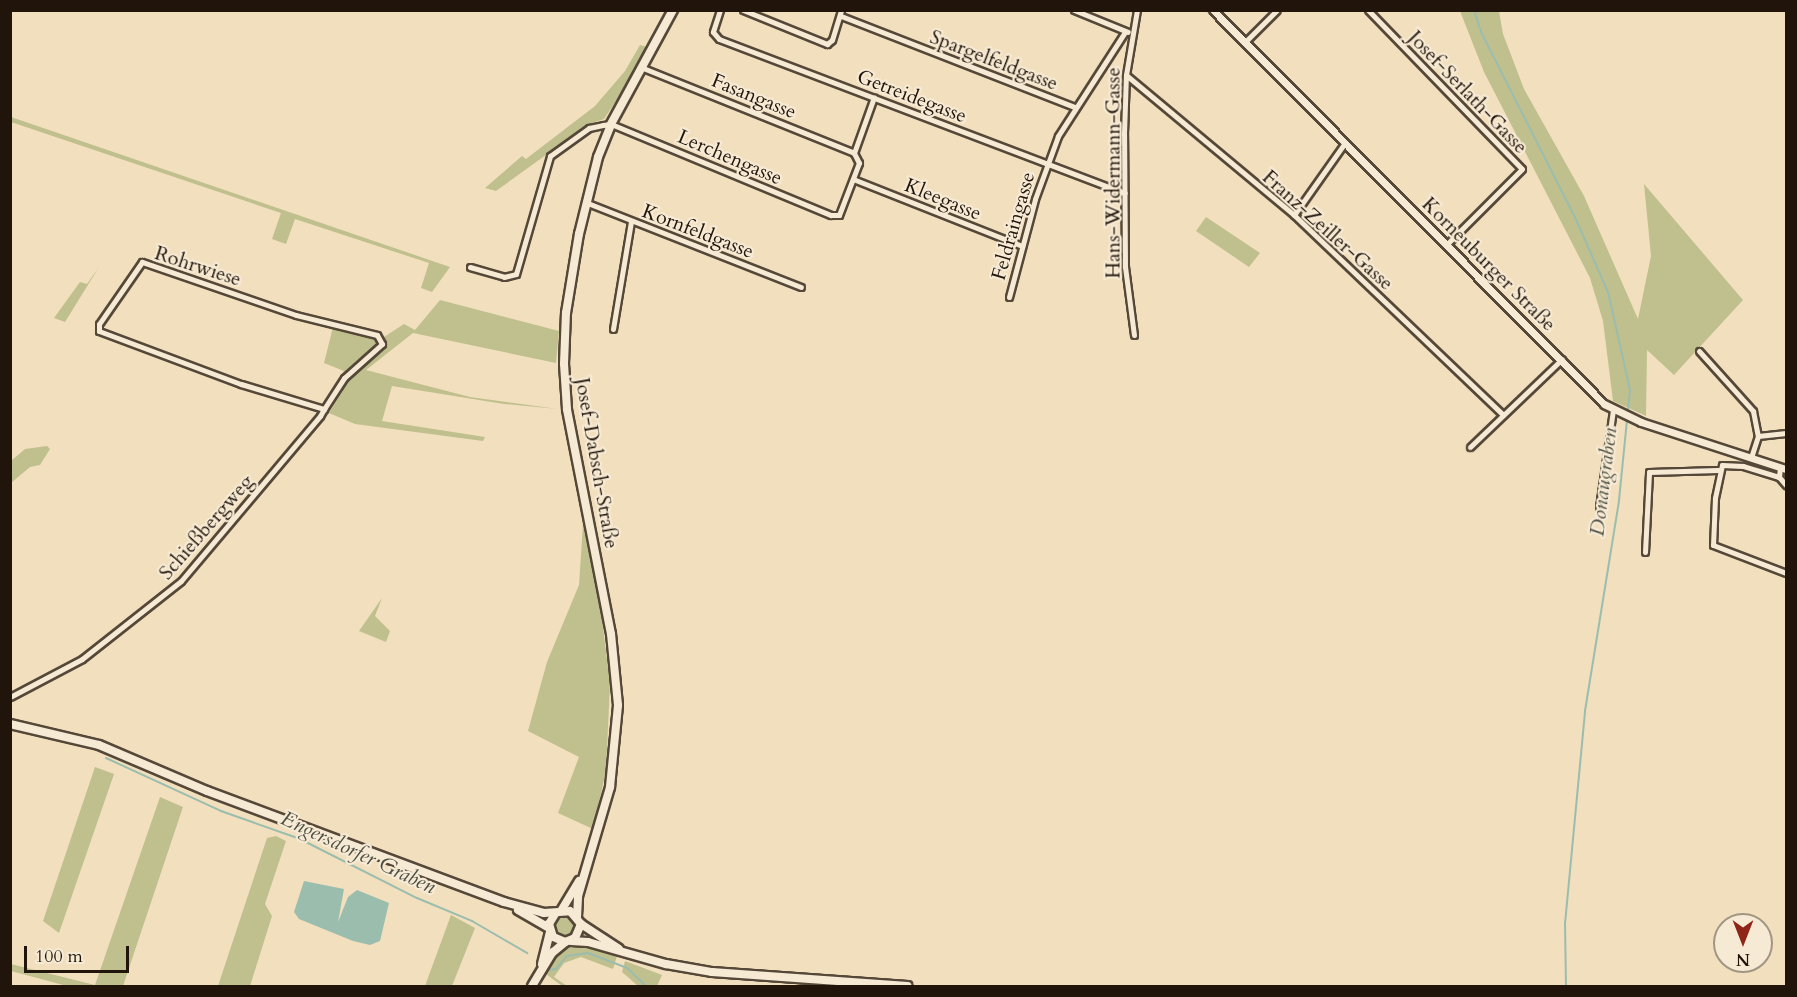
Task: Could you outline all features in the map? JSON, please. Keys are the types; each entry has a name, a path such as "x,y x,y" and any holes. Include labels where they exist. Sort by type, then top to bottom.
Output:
{"main road":[{"name":"Josef-Dabsch-Straße","path":"579,920 587,866 610,787 618,705 611,634 564,380 566,313 585,202 611,124 673,10"},
{"path":"10,724 99,745 207,791 504,902 558,913 579,920 620,949"},
{"name":"Josef-Dabsch-Straße","path":"541,969 550,930 587,866"},
{"path":"504,902 567,942 620,949 666,964 726,974 907,987"},
{"path":"532,987 541,969 567,942 578,935 579,920"}],"street":[{"name":"Getreidegasse","path":"720,10 713,32 718,39 1125,193"},
{"path":"743,10 827,44 841,13"},
{"path":"1074,10 1125,32 1133,33"},
{"name":"Hans-Widermann-Gasse","path":"1134,335 1125,267 1126,75 1137,10"},
{"name":"Korneuburger Straße","path":"1213,10 1344,144 1616,411 1641,422 1783,468"},
{"path":"1245,42 1277,10"},
{"name":"Josef-Serlath-Gasse","path":"1368,10 1522,169 1447,244"},
{"name":"Spargelfeldgasse","path":"841,13 1075,107"},
{"name":"Spargelfeldgasse","path":"1046,164 1075,107 1125,32"},
{"name":"Fasangasse","path":"643,68 854,153"},
{"name":"Franz-Zeiller-Gasse","path":"1126,75 1294,215 1503,415"},
{"path":"853,179 859,162 854,153 874,97"},
{"path":"470,267 508,278 516,274 550,156 589,128 611,124"},
{"name":"Lerchengasse","path":"611,124 837,216 853,179"},
{"path":"1294,215 1344,144"},
{"name":"Feldraingasse","path":"1009,297 1046,164"},
{"name":"Kleegasse","path":"853,179 1022,246"},
{"name":"Kornfeldgasse","path":"585,202 801,287"},
{"path":"614,329 631,221"},
{"name":"Rohrwiese","path":"324,409 101,333 99,324 142,262 296,315 379,336"},
{"name":"Schießbergweg","path":"10,697 82,659 164,596 218,539 324,409 350,371 382,344 379,336"},
{"path":"1699,351 1753,411 1758,436 1751,458"},
{"path":"1470,447 1562,359"},
{"path":"1599,507 1616,411"},
{"path":"1758,436 1786,433"},
{"path":"1645,552 1649,472 1718,470 1727,463 1779,477 1786,486"},
{"path":"1779,477 1783,468"},
{"path":"1718,470 1713,545 1786,573"}],"green space":[{"path":"1460,11 1499,11 1503,34 1524,89 1584,196 1638,319 1651,256 1644,184 1743,300 1674,375 1647,350 1646,416 1613,401 1603,321 1590,278 1484,72"},
{"path":"640,45 651,48 604,119 589,124 496,191 485,188 522,156 526,159 595,106 625,71"},
{"path":"11,117 450,267 432,292 421,288 429,263 295,219 286,244 272,239 281,213 11,122"},
{"path":"1206,217 1260,253 1249,267 1196,231"},
{"path":"99,267 65,322 54,318 80,282 87,284"},
{"path":"440,300 559,331 556,363 413,333 366,370 470,397 558,409 504,404 392,386 382,421 485,437 483,441 355,424 329,413 343,391 343,385 338,381 344,371 324,363 333,327 375,337 384,337 404,324 415,330"},
{"path":"47,446 50,449 40,465 30,467 11,483 11,461 25,449"},
{"path":"583,524 601,611 610,684 606,771 593,829 558,813 579,757 528,731 547,662 579,585"},
{"path":"382,598 375,616 390,631 386,642 359,631"},
{"path":"95,767 114,774 59,933 43,921"},
{"path":"160,797 183,807 123,986 67,986 11,971 11,964 95,985"},
{"path":"276,836 286,841 265,904 272,916 250,986 218,986 267,838"},
{"path":"565,914 573,918 577,926 573,934 565,938 557,934 553,926 557,918"},
{"path":"451,915 475,928 452,986 425,986"},
{"path":"581,944 614,952 617,956 613,969 581,957 564,963 554,977 567,986 562,986 546,974 549,962 558,950"},
{"path":"625,961 662,975 657,986 638,986 622,972"}],"shaded area":[{"path":"304,881 344,889 338,922 348,897 357,890 389,903 380,941 370,945 353,941 299,919 294,912"}],"waterway":[{"name":"Donaugraben","path":"1474,10 1482,34 1574,215 1608,292 1630,390 1619,501 1585,712 1565,923 1566,986"},
{"name":"Engersdorfer Graben","path":"106,758 221,811 300,839 417,898 472,921 527,953"},
{"name":"Engersdorfer Graben","path":"549,970 556,969 567,956 588,953 627,968 646,986"}]}
